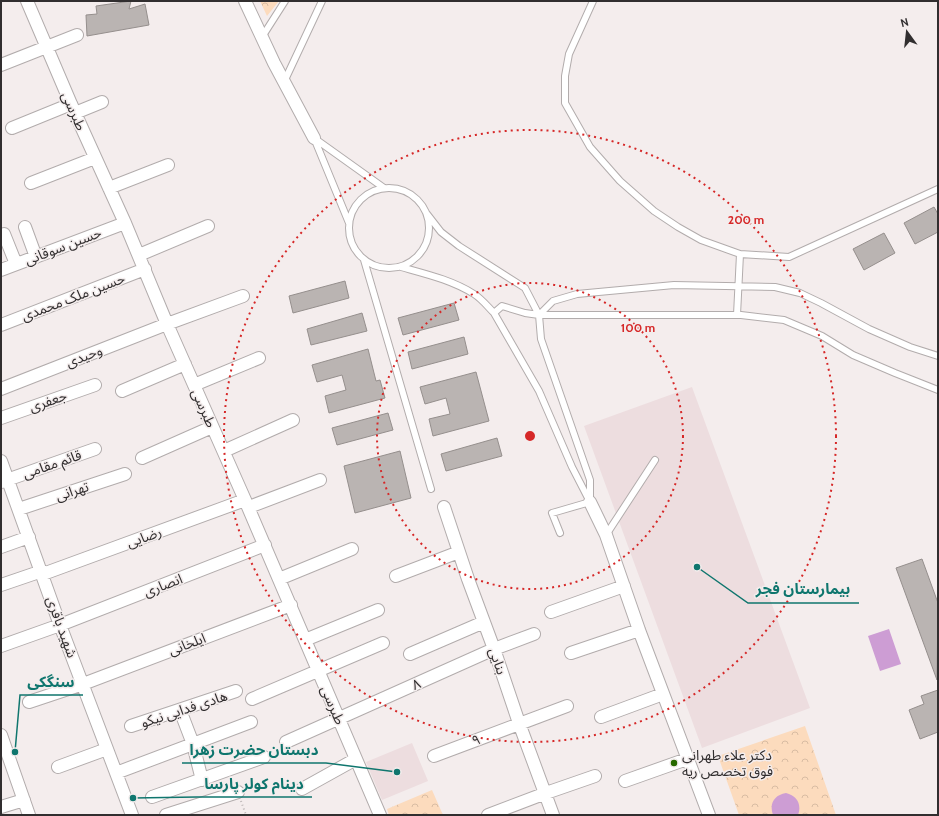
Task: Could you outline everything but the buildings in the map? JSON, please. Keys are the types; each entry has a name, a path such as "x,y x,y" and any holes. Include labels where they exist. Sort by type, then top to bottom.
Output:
{"street":[{"name":"طبرسی","path":"27,1 139,255 212,427 265,545 380,815"},
{"path":"245,1 284,82 314,138"},
{"path":"1,65 77,35"},
{"path":"12,128 73,108 102,102"},
{"path":"31,183 95,158"},
{"path":"109,188 168,165"},
{"name":"حسین سوقانی","path":"1,270 125,223"},
{"path":"139,255 208,226"},
{"path":"25,227 36,257"},
{"path":"4,234 16,264"},
{"name":"حسین ملک محمدی","path":"1,326 145,269"},
{"name":"وحیدی","path":"1,389 243,296"},
{"path":"194,385 259,358"},
{"path":"122,391 185,364"},
{"name":"جعفری","path":"1,418 94,385"},
{"path":"224,451 293,420"},
{"path":"142,458 212,427"},
{"name":"قائم مقامی","path":"4,481 95,449"},
{"name":"شهید باقری","path":"1,461 4,481 19,509 60,625 108,750 130,815"},
{"name":"تهرانی","path":"19,509 125,474"},
{"name":"رضایی","path":"1,585 42,573 320,480"},
{"path":"590,502 606,535 639,630 709,815"},
{"name":"بنایی","path":"444,507 519,723 553,815"},
{"path":"1,547 29,537"},
{"name":"انصاری","path":"1,646 60,625 265,545"},
{"path":"279,579 352,549"},
{"path":"396,576 459,552"},
{"path":"551,612 624,586"},
{"name":"ایلخانی","path":"29,702 83,684 290,605"},
{"path":"305,640 378,610"},
{"path":"410,654 484,622"},
{"path":"571,653 639,630"},
{"name":"۸","path":"286,742 494,649 534,634"},
{"path":"252,698 383,643"},
{"name":"هادی فدایی نیکو","path":"131,726 236,691"},
{"path":"601,717 663,694"},
{"name":"۹","path":"434,756 567,706"},
{"path":"180,710 193,744 202,780"},
{"path":"116,773 251,722"},
{"path":"2,739 29,815"},
{"path":"58,767 108,750"},
{"path":"152,797 264,757"},
{"path":"302,789 356,759"},
{"path":"626,781 687,759"},
{"path":"488,815 595,776"},
{"path":"166,815 238,792"},
{"path":"1,807 24,800"}],"lane":[{"path":"262,37 285,1"},
{"path":"284,82 322,1"},
{"path":"594,1 569,54 565,76 565,103 590,147 620,181 654,211 701,240 740,254 789,257 938,189"},
{"path":"314,138 384,188"},
{"path":"314,138 349,223 350,237 355,250 364,260 376,266 388,268 401,267 458,285 475,294 494,313 539,390 572,466 590,502"},
{"path":"349,223 353,210 360,200 372,192 384,188 398,189 410,194 420,202 441,232 459,246 525,288 539,315 541,339 590,480 590,502"},
{"path":"401,267 413,261 422,251 428,240 429,226 427,214"},
{"path":"737,315 740,254"},
{"path":"364,260 431,489"},
{"path":"539,315 553,301 577,294 674,285 775,287 800,293 821,302 869,329 910,347 938,356"},
{"path":"494,313 502,306 525,313 539,315 737,315 784,320 822,336 853,355 938,390"},
{"path":"606,535 655,460"},
{"path":"560,533 552,513 590,502"}],"path":[{"path":"238,792 246,815"}],"shaded area":[{"path":"692,387 810,708 702,748 584,426"},
{"path":"889,629 901,664 880,671 868,636"},
{"path":"412,743 428,781 382,800 366,762"},
{"path":"786,793 796,798 798,801 798,815 773,815 772,804 778,796"}],"green space":[{"path":"260,1 279,1 267,16"},
{"path":"805,726 836,815 739,815 718,756"},
{"path":"432,790 443,815 389,815 387,809"}],"place":[{"name":"بیمارستان فجر","path":"697,567"},
{"name":"سنگکی","path":"15,752"},
{"name":"دکتر علاء طهرانی فوق تخصص ریه","path":"674,763"},
{"name":"دبستان حضرت زهرا","path":"397,772"},
{"name":"دینام کولر پارسا","path":"133,798"}]}
